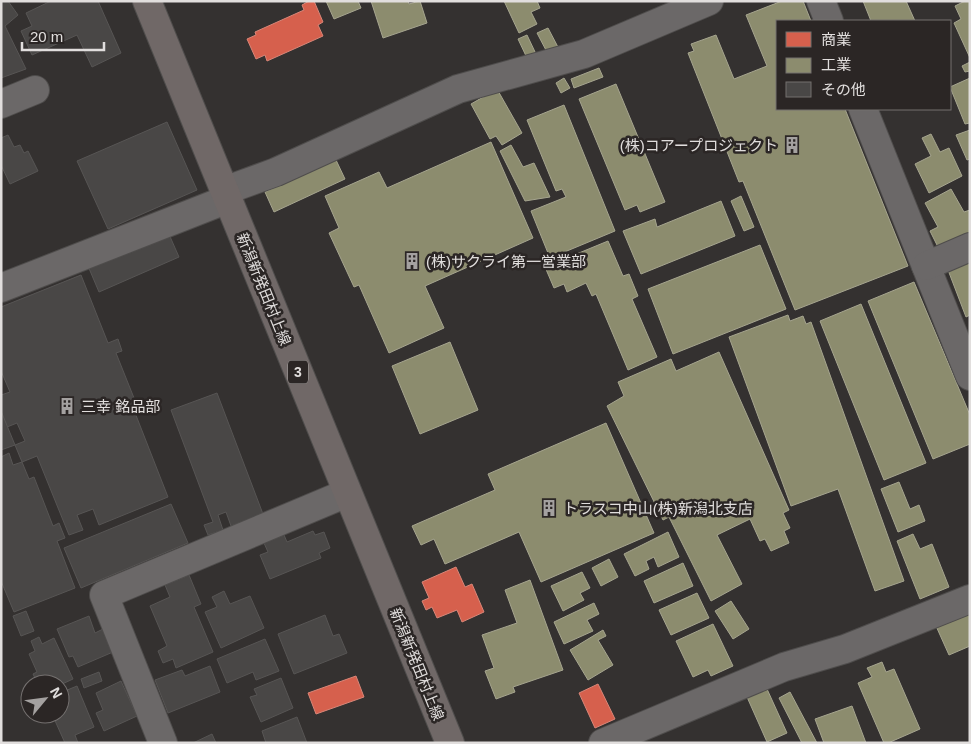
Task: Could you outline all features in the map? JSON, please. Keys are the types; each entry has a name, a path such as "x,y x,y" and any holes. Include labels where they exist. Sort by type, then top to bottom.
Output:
{"main road":[{"name":"新潟新発田村上線","path":"147,1 450,743"}],"street":[{"path":"1,288 226,195 458,89 584,54 709,1"},
{"path":"821,1 829,20"},
{"path":"1,104 36,90"},
{"path":"863,110 970,376"},
{"path":"926,266 970,247"},
{"path":"163,743 104,595 347,493"},
{"path":"603,743 784,667 845,649 970,599"}],"building: 商業":[{"path":"309,1 314,1 323,22 318,25 323,36 267,61 265,55 256,59 247,39 256,35 255,32 304,10 302,5"},
{"path":"456,567 465,587 472,584 484,612 462,622 457,610 437,618 432,607 426,610 422,601 429,598 422,582"},
{"path":"356,676 364,697 316,714 308,693"},
{"path":"598,684 615,719 595,728 579,693"}],"building: 工業":[{"path":"326,1 358,1 361,8 334,19"},
{"path":"371,1 408,1 409,4 420,1 427,23 383,38"},
{"path":"504,1 537,1 540,8 531,12 537,24 519,33"},
{"name":"(株)コアープロジェクト","path":"782,1 803,1 811,20 776,20 776,110 845,110 908,266 795,310 743,181 739,182 688,53 694,51 691,44 716,35 734,79 767,66 746,15"},
{"path":"863,1 906,1 915,20 871,20"},
{"path":"965,1 970,1 970,58 954,23 961,19 955,6"},
{"path":"548,28 559,49 548,54 537,33"},
{"path":"527,35 536,54 527,58 518,39"},
{"path":"970,62 970,71 965,72 962,66"},
{"path":"599,68 603,77 574,88 571,79"},
{"path":"564,78 570,88 561,93 556,83"},
{"path":"970,78 970,123 965,124 951,87"},
{"path":"616,84 665,202 640,212 637,205 625,210 579,99"},
{"path":"497,89 522,133 502,145 496,136 490,139 471,104"},
{"path":"564,105 615,231 550,258 531,211 566,197 562,189 556,191 527,120"},
{"path":"970,130 970,159 967,160 956,135"},
{"path":"931,134 940,152 949,148 962,176 929,193 915,164 931,156 922,138"},
{"name":"(株)サクライ第一営業部","path":"491,142 533,238 425,286 444,328 389,353 359,285 354,287 329,233 339,228 325,196 379,172 387,188"},
{"path":"511,145 523,167 534,163 550,197 525,201 500,151"},
{"path":"336,160 345,179 274,212 265,192"},
{"path":"951,189 964,212 970,210 970,235 940,251 930,231 938,227 925,203"},
{"path":"741,196 754,227 744,231 731,201"},
{"path":"721,201 735,236 641,274 623,231 655,219 657,227"},
{"path":"608,241 623,276 629,274 638,296 632,299 657,357 628,370 596,294 592,296 586,283 567,292 564,284 554,288 545,267"},
{"path":"760,245 786,309 673,354 648,289"},
{"path":"970,262 970,315 966,317 948,270"},
{"path":"914,282 970,415 970,444 933,459 868,301"},
{"path":"861,304 926,463 884,480 820,321"},
{"path":"788,315 790,321 803,316 806,324 811,322 904,581 875,591 838,489 791,506 729,337"},
{"path":"450,342 478,410 420,434 392,366"},
{"path":"719,352 789,510 783,513 790,528 784,531 789,543 771,551 765,539 760,541 750,519 717,535 742,584 711,601 669,517 663,520 607,406 624,396 618,382 671,359 676,371"},
{"name":"トラスコ中山(株)新潟北支店","path":"606,423 654,533 541,582 519,532 445,564 434,539 421,545 412,526 495,490 488,474"},
{"path":"899,482 910,509 919,505 925,521 898,532 881,489"},
{"path":"668,532 679,557 658,567 654,557 646,561 649,569 635,576 624,554"},
{"path":"913,534 920,549 932,544 949,587 920,599 897,541"},
{"path":"609,559 618,577 601,586 592,568"},
{"path":"683,563 693,586 654,603 644,581"},
{"path":"582,572 590,588 580,593 584,600 563,611 551,586"},
{"path":"530,580 563,670 513,687 515,692 496,699 485,671 494,668 482,635 517,623 505,590"},
{"path":"697,593 709,618 671,635 659,610"},
{"path":"731,601 749,629 733,639 715,611"},
{"path":"594,603 599,614 587,620 593,631 564,644 554,622"},
{"path":"970,611 970,646 949,655 936,626"},
{"path":"713,624 733,666 711,676 708,670 693,677 676,641"},
{"path":"603,630 606,636 598,640 613,665 588,680 570,650"},
{"path":"882,662 886,672 894,669 920,729 888,743 884,743 858,683 872,677 867,668"},
{"path":"767,689 787,733 767,742 747,697"},
{"path":"790,692 817,743 802,743 779,698"},
{"path":"852,706 866,743 824,743 815,719"}],"building: その他":[{"path":"1,1 8,1 18,15 5,26 26,69 1,78"},
{"path":"51,1 98,1 121,53 92,67 77,35 32,55 21,31 32,26 26,13"},
{"path":"167,122 197,190 108,229 77,161"},
{"path":"8,135 14,147 20,145 24,153 28,151 38,171 10,184 1,165 1,138"},
{"path":"168,232 179,257 99,292 88,266"},
{"name":"三幸 銘品部","path":"81,275 108,343 118,339 122,351 116,353 134,398 130,400 168,497 99,525 93,509 77,515 83,530 69,535 37,456 22,462 15,445 25,441 17,423 7,427 1,411 1,395 10,392 1,371 1,307"},
{"path":"217,393 263,514 231,526 226,512 218,515 223,530 208,535 204,525 213,522 171,410"},
{"path":"1,411 15,445 1,450"},
{"path":"9,453 13,465 22,462 29,479 34,477 53,526 59,523 65,538 57,541 75,588 14,612 1,581 1,457"},
{"path":"171,504 188,543 81,588 64,548"},
{"path":"313,531 315,535 324,532 330,548 319,553 321,558 270,579 260,555 268,552 264,543 284,535 287,542"},
{"path":"189,575 201,604 194,607 213,652 176,668 173,659 163,663 158,651 167,646 150,606 170,597 165,585"},
{"path":"224,591 230,604 250,596 264,628 221,648 205,612 217,607 212,597"},
{"path":"26,611 34,631 21,636 13,616"},
{"path":"325,615 333,636 339,634 347,653 294,674 278,634"},
{"path":"89,616 95,633 103,629 113,652 78,667 73,656 69,657 57,629"},
{"path":"39,637 42,644 54,638 73,679 70,680 70,674 33,674 37,672 29,654 35,651 31,641"},
{"path":"265,639 279,671 256,680 253,672 227,683 217,659"},
{"path":"210,666 220,692 168,713 155,680 182,670 185,676"},
{"path":"99,672 102,681 84,688 81,679"},
{"path":"281,678 293,708 261,722 250,697 257,695 254,689"},
{"path":"121,681 137,716 104,731 96,713 103,710 96,693"},
{"path":"77,686 94,727 75,735 78,743 65,743 56,724 70,724 70,689"},
{"path":"297,717 307,743 266,743 262,731"},
{"path":"212,734 216,743 193,743"}],"place":[{"name":"(株)コアープロジェクト","path":"792,145"},
{"name":"(株)サクライ第一営業部","path":"412,261"},
{"name":"三幸 銘品部","path":"67,406"},
{"name":"トラスコ中山(株)新潟北支店","path":"549,508"}]}
